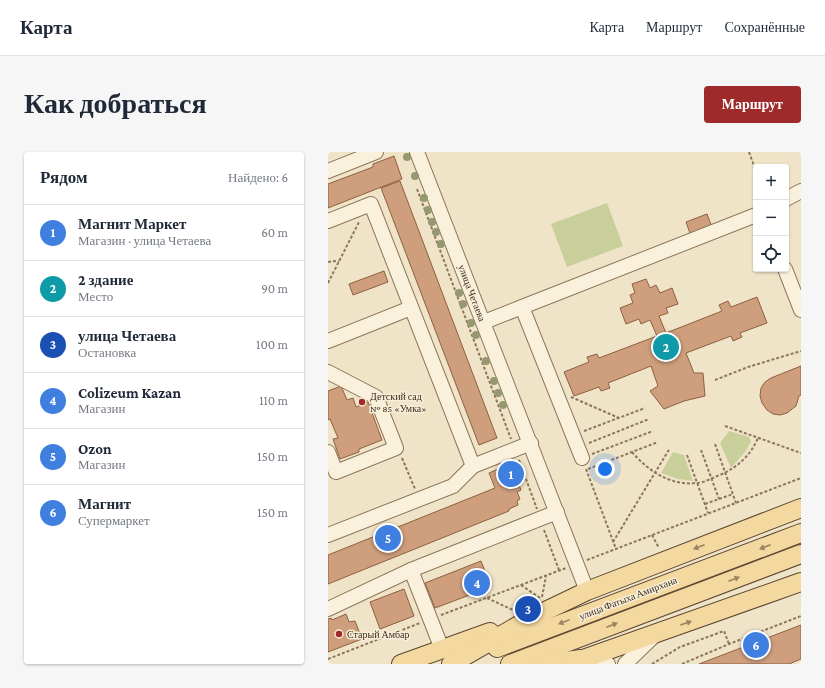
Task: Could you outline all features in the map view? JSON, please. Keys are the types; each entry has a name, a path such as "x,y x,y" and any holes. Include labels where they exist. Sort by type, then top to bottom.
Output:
{"main road":[{"path":"402,664 447,656 532,608 587,591 801,508"},
{"name":"улица Фатыха Амирхана","path":"454,664 801,533"},
{"name":"улица Фатыха Амирхана","path":"510,664 801,554"},
{"path":"545,664 589,661 656,633 801,582"}],"street":[{"path":"328,171 376,152"},
{"name":"улица Четаева","path":"417,152 531,443 587,591"},
{"path":"789,197 801,190"},
{"path":"328,221 370,204 473,466"},
{"path":"484,322 753,216"},
{"path":"786,272 801,310"},
{"path":"522,307 580,453"},
{"path":"328,341 411,308"},
{"path":"328,372 376,397 396,448 336,472 328,452"},
{"path":"328,535 453,486 473,466 531,443"},
{"path":"328,609 411,570 557,512"},
{"path":"411,570 447,656"},
{"path":"625,664 656,633"}],"path":[{"path":"749,152 753,164"},
{"path":"417,189 559,570"},
{"path":"328,283 367,205"},
{"path":"328,261 339,262"},
{"path":"715,380 748,367 801,351"},
{"path":"554,386 572,398 619,418"},
{"path":"580,453 619,418 645,408"},
{"path":"580,453 649,419"},
{"path":"725,426 801,453"},
{"path":"580,453 653,431"},
{"path":"632,452 646,467 655,473 671,480 697,483 712,479 743,462 758,438"},
{"path":"580,453 632,452 658,442"},
{"path":"715,444 736,503"},
{"path":"396,448 419,499"},
{"path":"614,542 670,448"},
{"path":"701,450 719,499"},
{"path":"580,453 616,549"},
{"path":"687,455 708,513"},
{"path":"584,561 801,478"},
{"path":"705,504 733,494"},
{"path":"652,535 660,552"},
{"path":"328,659 568,567"},
{"path":"487,598 513,610 532,608 541,599 546,575"},
{"path":"520,585 541,599"},
{"path":"682,664 801,616"},
{"path":"652,664 680,647 724,630 729,644"}],"green space":[{"path":"607,203 623,246 567,267 551,224"},
{"path":"729,431 749,437 751,442 745,452 731,468 720,443"},
{"path":"673,452 684,455 693,481 678,479 661,473"}],"building":[{"path":"394,156 402,179 328,208 328,184 373,167 373,164"},
{"path":"400,181 497,438 479,445 381,188"},
{"path":"707,214 712,227 691,236 686,222"},
{"path":"384,271 388,282 353,295 349,284"},
{"path":"646,279 650,288 656,285 660,293 672,288 678,304 666,308 668,313 659,316 666,333 722,311 719,305 728,301 731,307 757,297 767,323 740,333 742,337 733,341 731,336 686,353 694,373 703,373 705,396 684,401 664,409 650,391 658,386 651,366 608,383 610,388 601,391 599,387 574,396 564,372 589,362 587,357 597,354 599,358 657,336 650,320 641,324 639,319 626,324 620,308 633,303 630,295 635,293 632,284"},
{"path":"801,366 801,395 799,396 796,406 787,413 780,415 773,414 767,410 762,403 760,396 761,388 765,382 771,378"},
{"path":"341,386 347,400 353,398 356,407 368,402 382,440 359,449 359,452 340,459 333,439 338,438 330,419 328,420 328,391"},
{"path":"507,465 509,472 513,470 521,490 517,492 520,499 517,501 518,505 509,509 509,511 328,584 328,555 495,488 489,473"},
{"path":"481,561 491,587 435,608 425,583"},
{"path":"404,589 414,616 380,629 370,602"},
{"path":"346,614 349,622 355,621 362,639 328,652 328,619 331,618 332,620"},
{"path":"801,625 801,659 789,664 699,664"}],"place":[{"name":"2 здание","path":"666,347"},
{"name":"Детский сад № 85 «Умка»","path":"362,402"},
{"name":"Магнит Маркет","path":"511,474"},
{"name":"Ozon","path":"388,538"},
{"name":"Colizeum Kazan","path":"477,583"},
{"name":"улица Четаева","path":"528,609"},
{"name":"Старый Амбар","path":"339,634"},
{"name":"Магнит","path":"756,645"}]}
